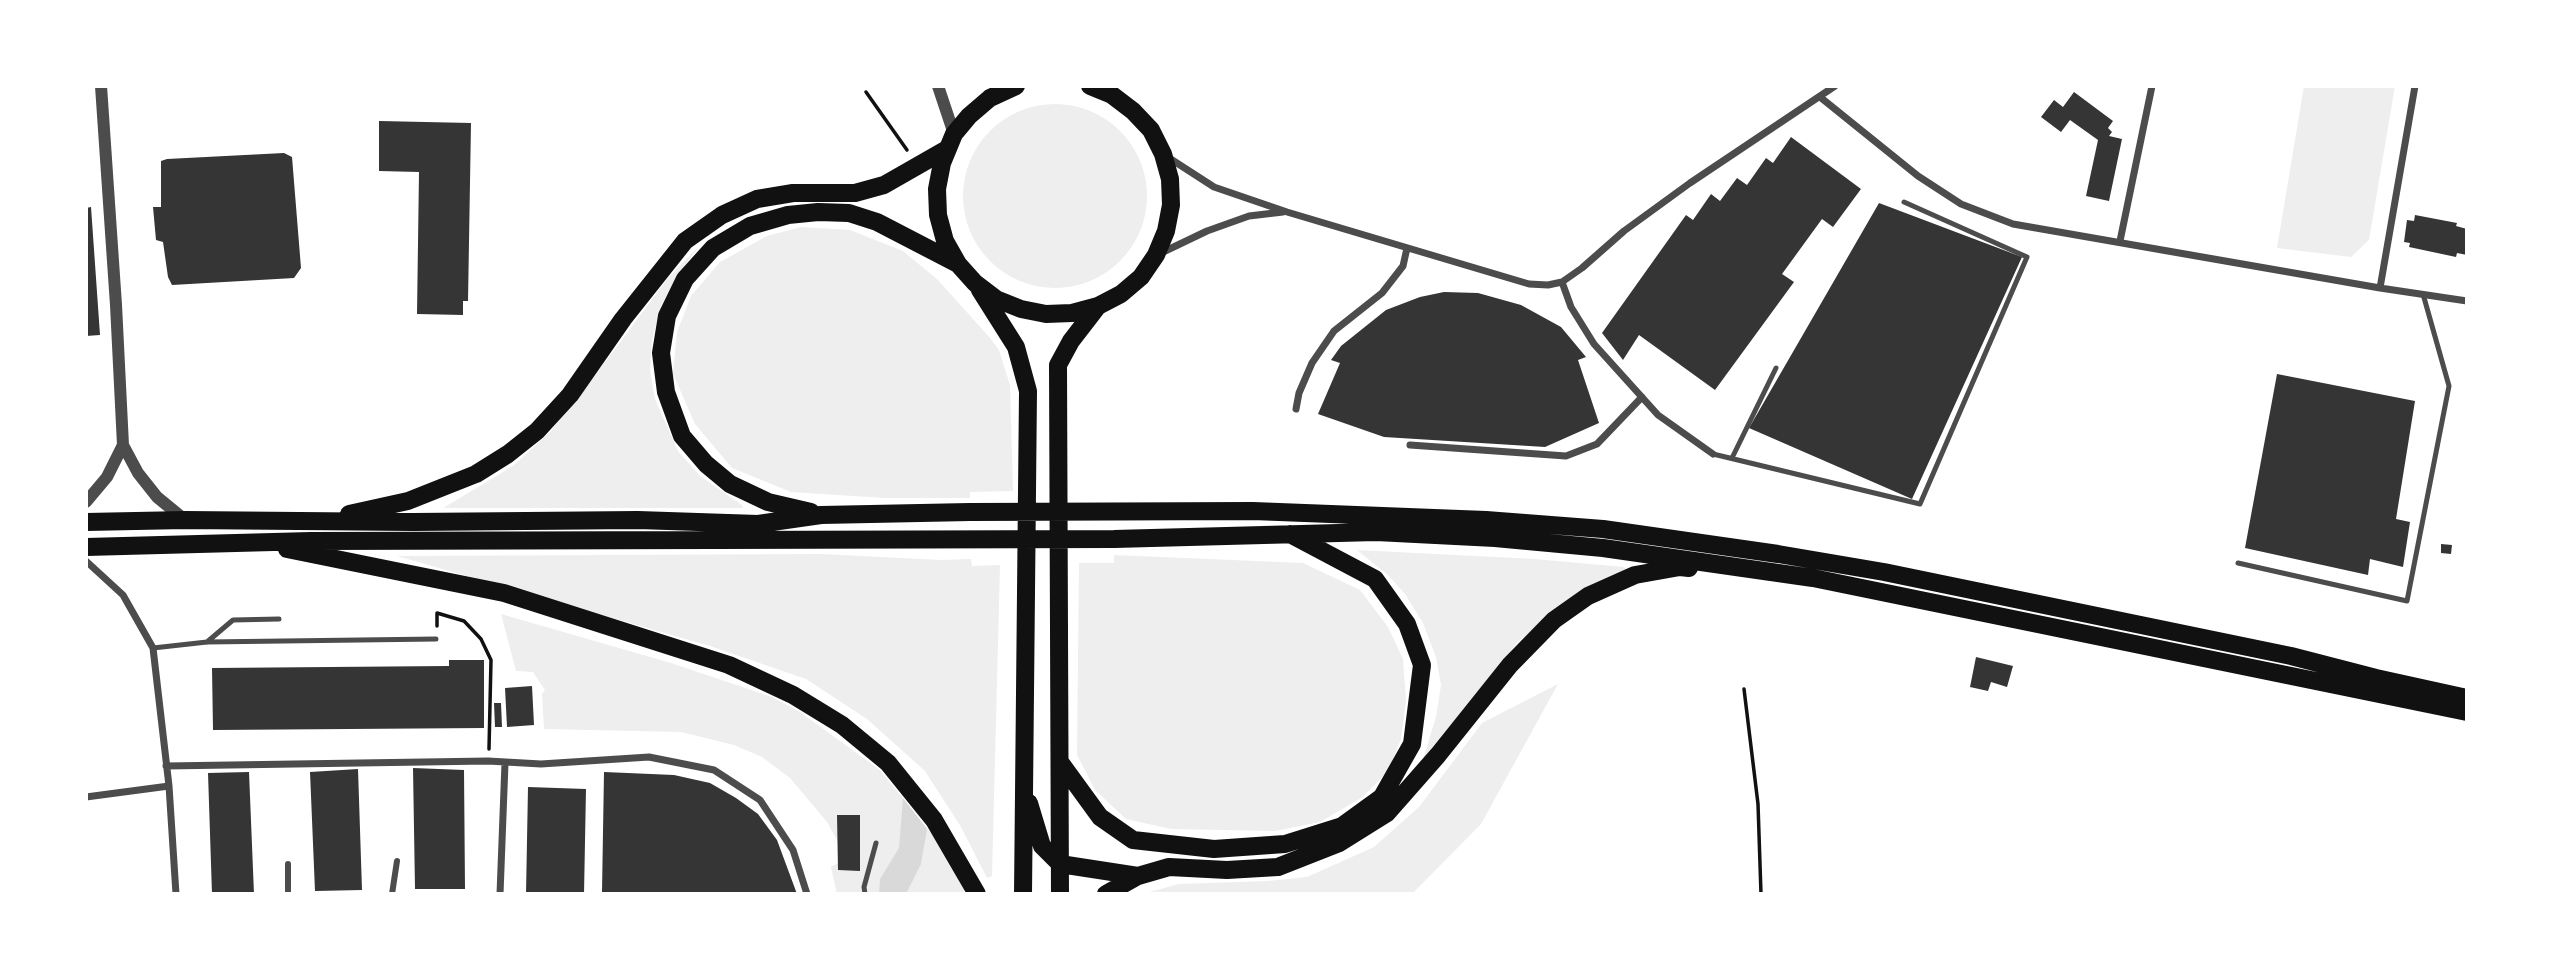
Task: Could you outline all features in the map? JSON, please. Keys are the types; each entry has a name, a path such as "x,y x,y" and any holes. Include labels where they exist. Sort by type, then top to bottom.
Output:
{"main road":[{"path":"1016,86 990,98 969,116 951,141 942,163 937,189 938,215 945,241 1016,347 1028,391 1023,894"},
{"path":"975,283 996,299 1021,309 1046,314 1072,313 1098,306 1121,294 1141,277 1156,256 1166,231 1171,205 1170,179 1163,154 1150,130 1133,111 1110,90 1090,86"},
{"path":"314,521 408,501 476,474 508,454 537,431 570,395 623,319 685,241 722,215 757,199 793,193 855,193 884,185 951,141"},
{"path":"821,515 768,502 730,484 706,464 682,436 666,392 661,353 667,316 685,279 713,248 750,226 788,215 818,212 849,213 877,222 958,264"},
{"path":"1059,894 1058,365 1070,341 1098,306"},
{"path":"86,522 638,520 758,524 821,515 970,512 1373,514 1486,520 1603,529 1884,572 2291,656 2467,698"},
{"path":"86,547 311,541 971,541 1376,532 1495,538 1603,548 1812,578 2467,712"},
{"path":"1060,762 1100,817 1133,841 1214,849 1285,844 1342,826 1382,797 1412,744 1422,665 1407,624 1375,579 1287,533"},
{"path":"263,544 504,593 729,665 793,695 842,725 887,763 934,820 977,894"},
{"path":"1106,894 1138,876 1169,867 1227,870 1278,867 1339,843 1387,813 1438,755 1510,665 1554,620 1588,596 1636,575 1680,567 1817,589 1900,596"},
{"path":"1024,789 1042,846 1060,864 1138,876"}],"street":[{"path":"101,86 123,445 138,473 158,497 186,520"},
{"path":"938,86 951,141"},
{"path":"1163,154 1214,187 1287,212 1530,284 1548,285 1562,282 1624,230 1835,86"},
{"path":"2120,242 2152,86"},
{"path":"2380,288 2415,86"},
{"path":"1820,97 1918,176 1961,204 2013,224 2467,301"},
{"path":"1156,256 1208,231 1249,216 1287,212"},
{"path":"1296,409 1299,393 1312,363 1334,331 1382,293 1403,266 1407,248"},
{"path":"1562,282 1571,307 1594,344 1658,415 1713,454"},
{"path":"1410,445 1566,456 1597,444 1642,397"},
{"path":"86,502 107,477 123,445"},
{"path":"86,561 123,595 153,648 169,786 176,894"},
{"path":"166,766 488,761 541,764 649,757 714,770 760,800 793,850 807,894"},
{"path":"500,894 505,763"},
{"path":"86,797 169,786"},
{"path":"392,894 397,860"},
{"path":"288,864 288,894"}],"lane":[{"path":"1713,454 1920,504 2027,257 1904,202"},
{"path":"2238,563 2407,601 2449,386 2423,294"},
{"path":"1732,458 1776,368"},
{"path":"207,642 233,620 279,619"},
{"path":"153,648 207,642 436,639"},
{"path":"864,894 876,843"}],"path":[{"path":"866,92 909,153"},
{"path":"436,639 437,613 464,621 481,639 491,660 488,761"},
{"path":"1744,689 1758,804 1761,894"}],"shaded area":[{"path":"2304,86 2395,86 2369,240 2351,257 2277,248"},
{"path":"1055,104 1090,111 1120,131 1140,161 1147,196 1140,231 1120,261 1090,281 1055,288 1020,281 990,261 970,231 963,196 970,161 990,131 1020,111"},
{"path":"801,227 850,230 903,251 938,280 990,338 999,350 1010,385 1013,491 970,492 970,498 885,498 791,492 732,468 695,424 673,374 677,332 691,296 720,262 767,236"},
{"path":"700,245 676,277 661,306 652,340 650,370 655,399 678,451 700,476 743,508 443,508 513,466 551,431 668,278"},
{"path":"1357,550 1534,559 1624,567 1626,570 1550,615 1517,643 1423,759 1436,717 1441,685 1436,657 1423,623 1405,594 1388,575"},
{"path":"822,554 971,559 972,566 1000,565 992,876 987,878 961,827 925,771 867,719 806,679 710,646 397,556"},
{"path":"1114,555 1303,563 1360,590 1388,627 1403,659 1406,700 1401,739 1388,771 1363,797 1320,822 1275,831 1171,829 1126,819 1095,790 1077,755 1079,563 1114,563"},
{"path":"501,614 671,663 772,697 800,712 880,770 936,839 965,887 963,894 837,894 831,867 844,860 842,849 827,822 790,778 762,757 734,745 681,732 544,729 542,694 545,690 533,672 516,671"},
{"path":"1558,684 1481,824 1412,894 1142,894 1179,884 1307,877 1374,847 1419,807 1482,723"},
{"path":"903,798 927,829 921,864 906,894 879,894 880,879 899,848"}],"building":[{"path":"2074,92 2113,121 2108,128 2112,132 2109,136 2122,139 2109,201 2086,196 2098,140 2070,120 2061,132 2041,117 2054,100 2063,107"},
{"path":"379,121 471,123 468,301 463,301 463,315 417,314 419,172 379,171"},
{"path":"1791,137 1861,189 1833,227 1822,219 1782,274 1794,282 1715,390 1639,335 1623,360 1602,333 1686,215 1693,220 1711,194 1720,201 1737,178 1747,185 1766,158 1773,163"},
{"path":"284,153 292,157 301,268 294,278 172,285 168,277 163,242 156,240 153,207 161,207 161,161"},
{"path":"1879,203 2022,257 1912,499 1749,428"},
{"path":"91,207 100,335 86,336 86,208"},
{"path":"2415,215 2457,223 2456,226 2467,229 2467,255 2457,253 2456,257 2409,247 2410,243 2404,242 2407,220 2414,221"},
{"path":"1444,292 1478,293 1521,305 1561,327 1586,357 1578,360 1599,423 1545,447 1384,437 1318,414 1340,363 1331,360 1341,346 1386,310 1420,297"},
{"path":"2277,374 2415,401 2396,519 2410,522 2403,567 2370,559 2368,575 2245,548"},
{"path":"2441,544 2452,545 2451,554 2441,553"},
{"path":"1976,657 2013,666 2007,687 1991,682 1988,691 1970,687"},
{"path":"449,660 484,660 484,728 213,730 212,668 449,666"},
{"path":"532,686 534,725 507,727 505,688"},
{"path":"494,703 501,703 502,727 495,727"},
{"path":"413,768 464,770 465,889 415,889"},
{"path":"358,769 362,890 315,891 310,772"},
{"path":"249,772 254,894 212,894 208,773"},
{"path":"604,772 674,775 710,783 736,798 758,814 777,840 797,894 602,892"},
{"path":"528,787 586,789 584,894 526,894"},
{"path":"837,815 860,815 860,871 838,870"}]}
